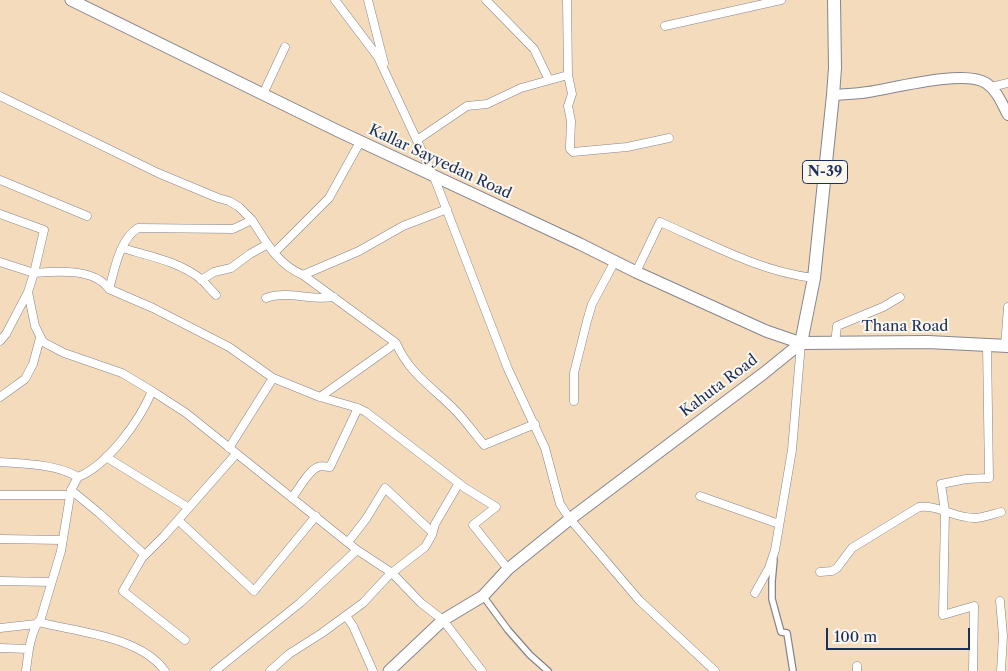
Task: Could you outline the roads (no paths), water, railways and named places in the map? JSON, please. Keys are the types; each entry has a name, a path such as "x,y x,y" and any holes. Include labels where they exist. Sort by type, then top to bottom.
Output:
{"highway":[{"name":"N-39","path":"801,343 814,278 836,68 834,0"},
{"name":"Thana Road","path":"801,343 928,342 1006,346"}],"main road":[{"name":"Kallar Sayyedan Road","path":"70,0 360,142 614,262 766,331 801,343"},
{"name":"Kahuta Road","path":"389,671 443,620 483,596 508,569 570,519 801,343"}],"street":[{"path":"334,0 378,57 434,177 508,369 535,424 548,457 558,499 570,519 639,600 714,671"},
{"path":"368,0 387,77"},
{"path":"486,0 534,49 548,80"},
{"path":"567,0 568,75 572,94 568,106 571,121 570,149 573,152 626,147 669,138"},
{"path":"665,26 781,0"},
{"path":"263,94 285,47"},
{"path":"417,140 467,106 487,104 521,88 568,75"},
{"path":"833,95 868,92 916,82 979,80 991,87 1008,115"},
{"path":"991,87 1008,83"},
{"path":"0,96 158,173 239,206 252,220 266,245 293,271 303,275 396,343 402,357 414,372 455,410 484,445 535,424"},
{"path":"274,253 329,198 360,142"},
{"path":"0,180 87,216"},
{"path":"303,275 359,252 403,226 447,209"},
{"path":"0,214 44,230 28,292 6,334 0,341"},
{"path":"109,290 122,248 129,234 138,228 233,229 252,220"},
{"path":"636,272 660,222 729,253 773,268 814,278"},
{"path":"201,280 214,272 231,268 266,245"},
{"path":"122,248 166,261 201,280 216,295"},
{"path":"0,262 34,273 70,271 86,275 105,283 109,290 153,308 230,348 273,378 320,397 358,408 383,424 459,484 496,507 473,525 508,569"},
{"path":"574,401 574,373 592,304 614,262"},
{"path":"28,292 35,326 43,342 64,354 122,373 186,413 357,550 392,573 421,603 443,620 482,671"},
{"path":"266,298 282,294 320,299 334,297"},
{"path":"835,343 837,326 883,307 900,297"},
{"path":"1006,346 1008,307"},
{"path":"0,397 25,379 33,364 40,337"},
{"path":"320,397 396,343"},
{"path":"793,671 787,633 781,632 772,599 772,580 778,524 792,450 801,343"},
{"path":"973,671 974,606 943,615 946,511 942,484 966,478 989,478 987,345"},
{"path":"185,640 123,591 145,555 189,508 233,451 273,378"},
{"path":"26,671 29,649 37,623 41,618 60,551 70,493 78,478 98,466 128,433 147,403 152,391"},
{"path":"292,498 316,467 330,467 358,408"},
{"path":"106,457 189,508"},
{"path":"0,462 28,464 68,472 78,478"},
{"path":"270,671 289,654 363,603 392,573 425,547 435,524 459,484"},
{"path":"348,542 386,488 432,532"},
{"path":"0,495 70,493 100,513 145,555"},
{"path":"700,496 778,524"},
{"path":"820,572 832,571 837,568 852,548 919,507 926,506 974,518 982,518 1001,512"},
{"path":"178,520 254,591 316,516"},
{"path":"0,539 62,540"},
{"path":"216,671 300,603 357,550"},
{"path":"755,593 769,568 775,550"},
{"path":"0,581 51,582"},
{"path":"483,596 508,630 530,655 548,671"},
{"path":"1000,601 1003,636 1001,671"},
{"path":"346,616 353,626 374,671"},
{"path":"0,628 37,623 116,640 131,646 147,656 165,671"},
{"path":"0,648 29,649"}]}
